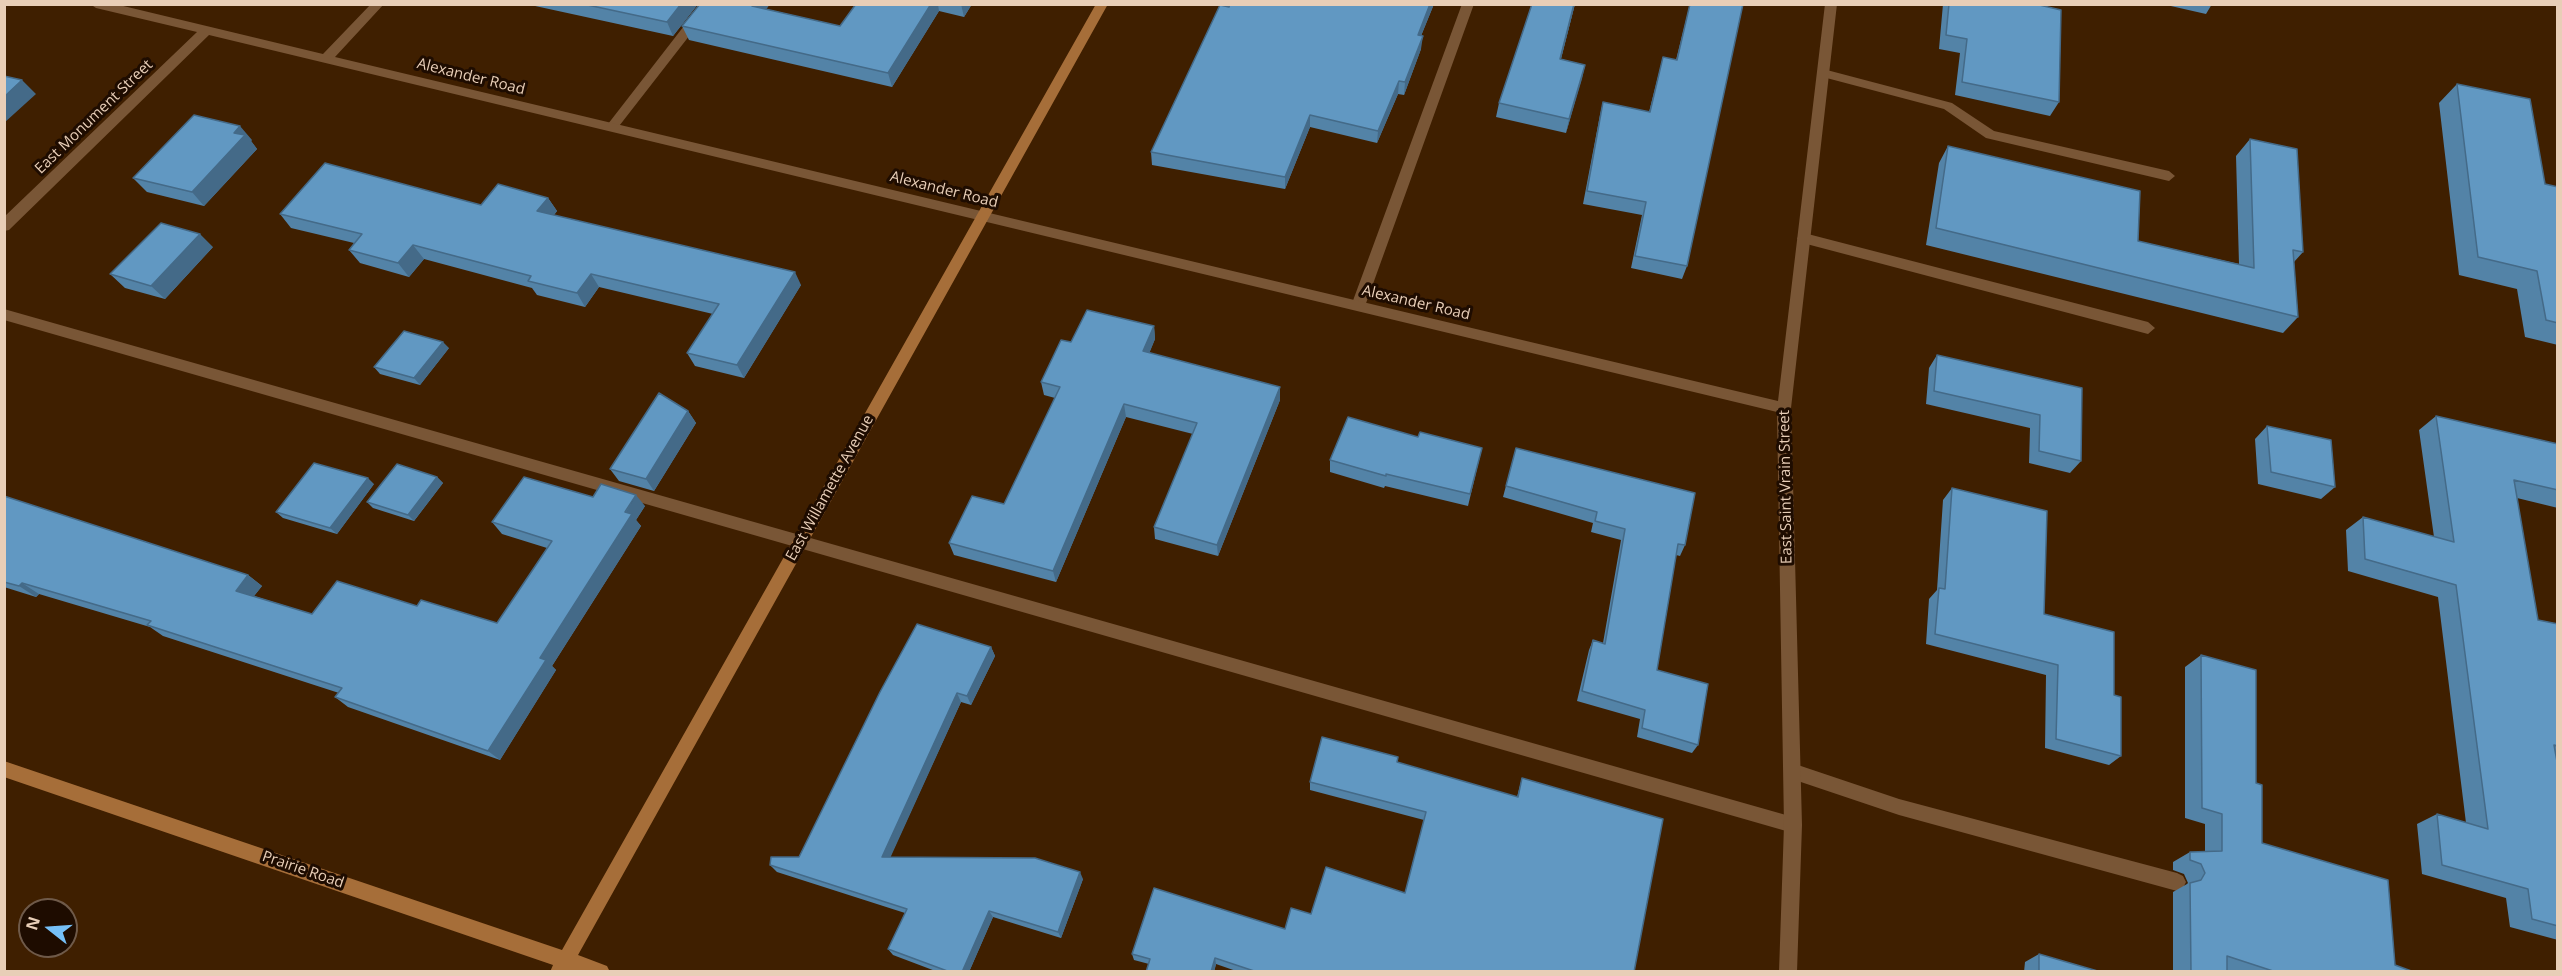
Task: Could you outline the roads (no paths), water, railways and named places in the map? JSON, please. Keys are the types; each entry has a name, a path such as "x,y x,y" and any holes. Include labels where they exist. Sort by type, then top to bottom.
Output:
{"street":[{"path":"326,58 378,4"},
{"path":"612,128 708,4"},
{"name":"East Willamette Avenue","path":"562,965 1102,4"},
{"path":"1358,306 1468,4"},
{"name":"East Saint Vrain Street","path":"1788,972 1793,825 1784,408 1831,4"},
{"name":"Alexander Road","path":"101,5 1784,408"},
{"name":"East Monument Street","path":"4,226 206,31"},
{"path":"1823,74 1948,106 1990,135 2169,176"},
{"path":"1804,238 2148,328"},
{"path":"4,314 1793,825"},
{"name":"Prairie Road","path":"4,769 562,965 602,972"},
{"path":"1792,771 1899,807 2177,882"}]}
